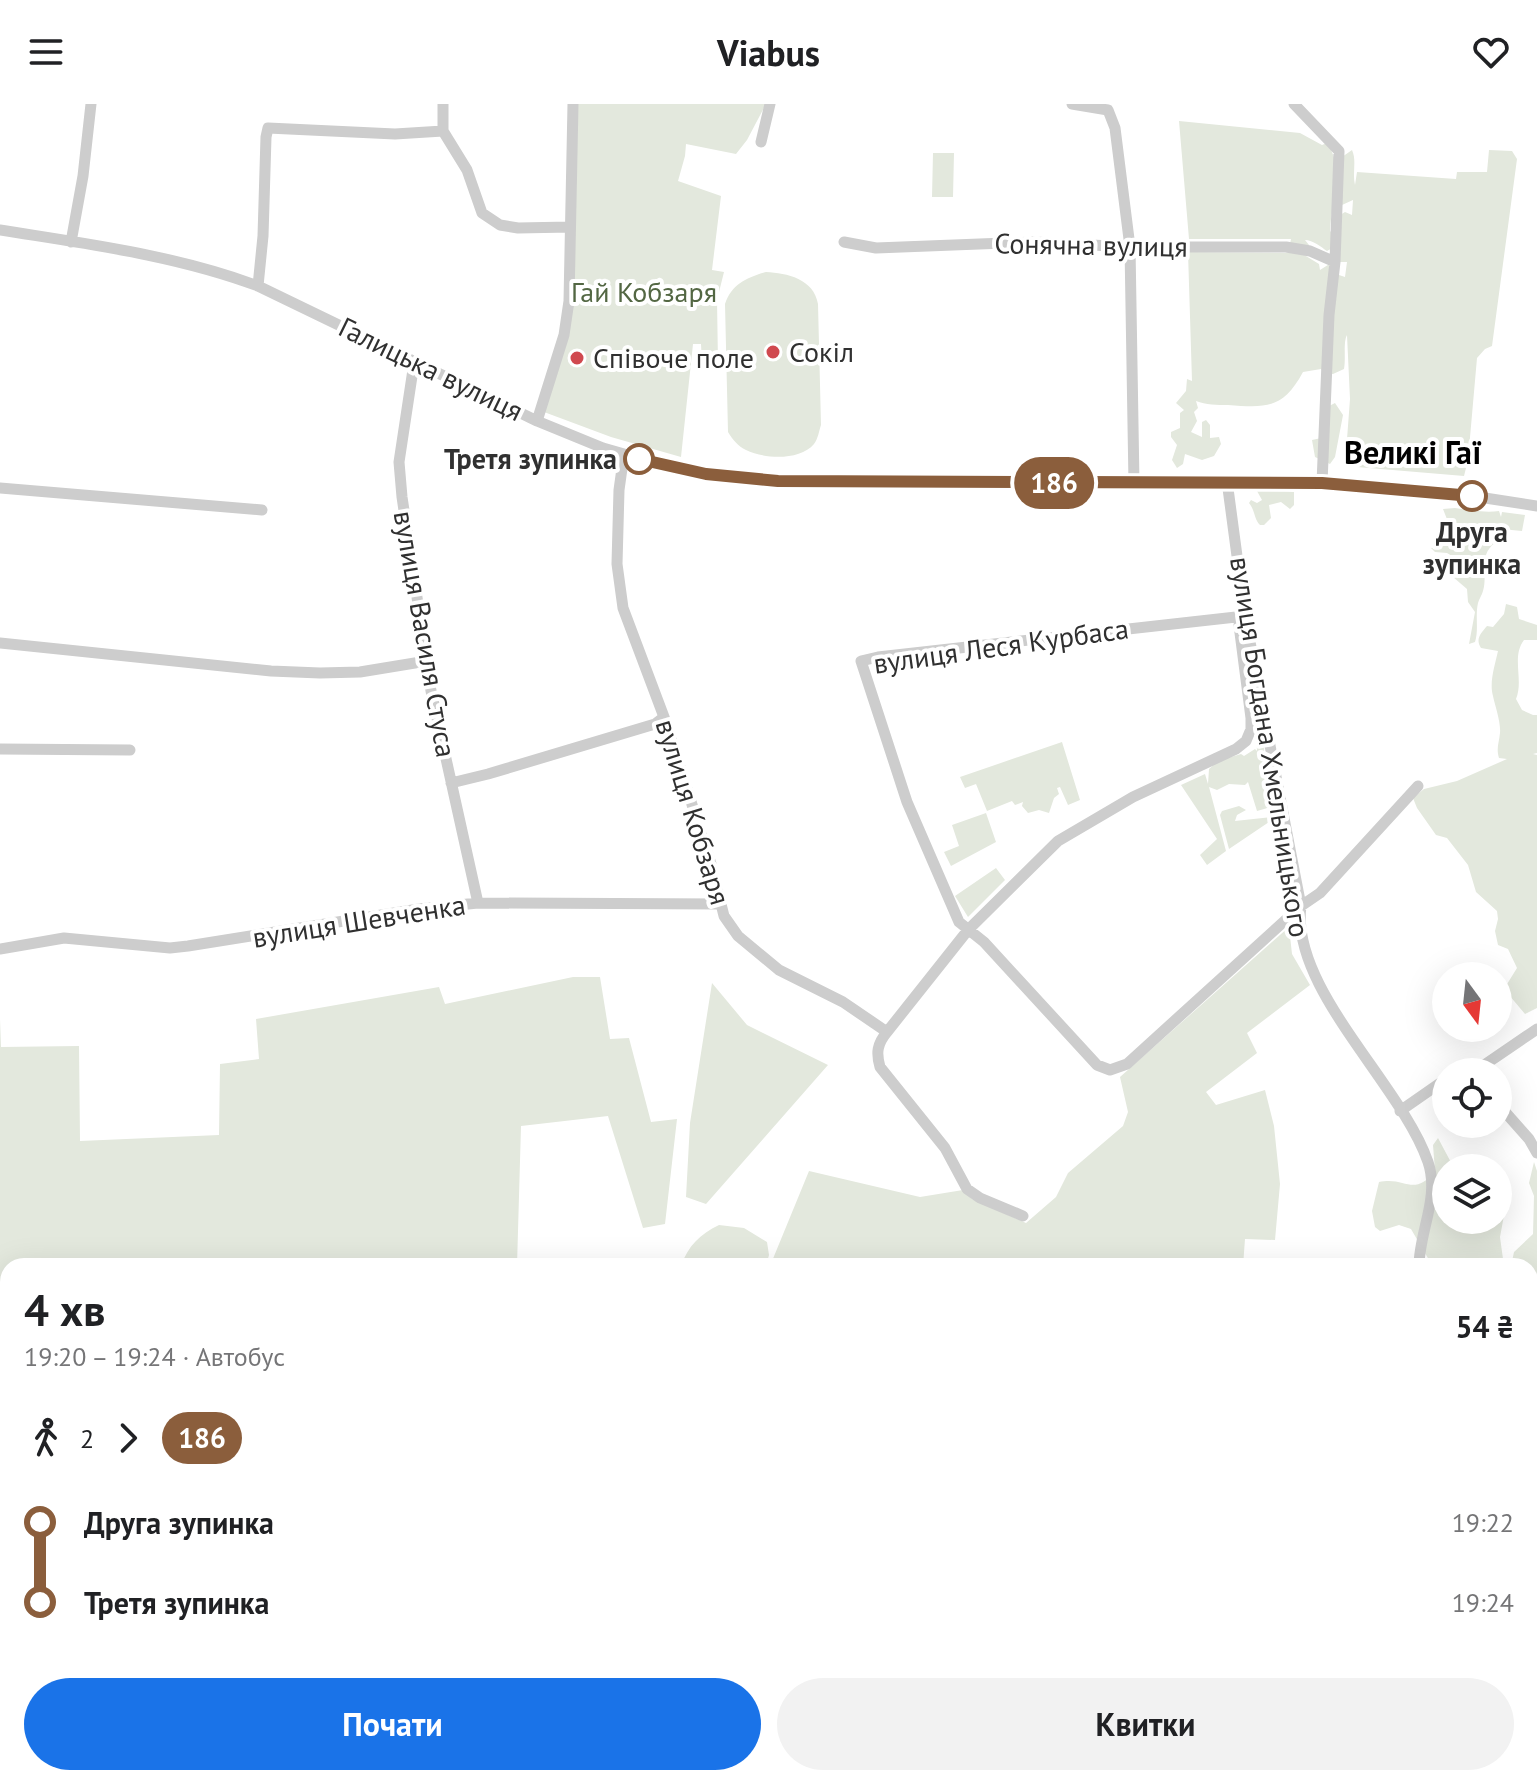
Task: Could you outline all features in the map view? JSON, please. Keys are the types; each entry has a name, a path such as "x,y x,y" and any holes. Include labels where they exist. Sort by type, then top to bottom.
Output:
{"street":[{"path":"71,242 83,176 91,104"},
{"path":"443,104 443,131 467,170 482,213 500,225 518,228 570,227"},
{"path":"537,421 564,335 569,301 573,104"},
{"path":"761,142 770,104"},
{"path":"1072,104 1108,110 1115,128 1130,247 1134,483"},
{"path":"1294,104 1339,151 1322,483"},
{"path":"258,286 268,128 395,134 443,131"},
{"name":"Галицька вулиця","path":"0,230 192,264 258,286 537,421 624,454 680,470 778,481 1322,483 1472,496 1537,506"},
{"name":"Сонячна вулиця","path":"844,242 876,248 1034,242 1130,247 1286,247 1310,251 1335,262"},
{"name":"вулиця Василя Стуса","path":"414,363 399,462 402,497 427,661 478,903"},
{"name":"вулиця Кобзаря","path":"624,454 619,490 617,564 623,608 664,717 711,864 724,916 738,936 760,957 843,1002 887,1032"},
{"name":"вулиця Богдана Хмельницького","path":"1227,481 1245,616 1301,906 1301,939 1328,1000 1369,1059 1428,1163 1429,1214 1421,1258"},
{"path":"0,488 262,510"},
{"path":"1023,1216 967,1189 945,1148 880,1067 876,1055 879,1040 968,930 1058,841 1133,797 1221,757 1246,741 1251,718 1239,625 1245,616"},
{"name":"вулиця Леся Курбаса","path":"1245,616 861,661 907,802 959,922 994,953 1097,1065 1110,1070 1127,1064 1301,906"},
{"path":"0,643 229,667 320,673 360,672 427,661"},
{"path":"451,783 655,724 664,717"},
{"path":"0,749 130,750"},
{"path":"1301,906 1320,893 1418,786"},
{"name":"вулиця Шевченка","path":"0,949 64,938 170,948 419,909 478,903 721,904"},
{"path":"1492,1058 1537,1029"},
{"path":"1400,1111 1432,1089"},
{"path":"1512,1120 1537,1153"}],"green space":[{"name":"Гай Кобзаря","path":"576,104 766,104 736,154 686,144 678,181 721,196 712,270 724,272 717,300 718,364 702,364 701,344 693,344 681,457 611,437 544,412 568,336"},
{"path":"1179,121 1300,133 1322,145 1327,143 1336,174 1330,231 1334,235 1334,247 1327,251 1305,240 1308,248 1290,244 1291,239 1189,239"},
{"path":"1352,150 1355,185 1357,172 1456,179 1457,172 1487,172 1489,150 1512,151 1517,159 1492,346 1477,358 1464,476 1345,466 1350,399 1347,335 1344,369 1333,374 1323,373 1321,369 1303,372 1288,393 1272,404 1241,406 1196,401 1198,408 1194,412 1197,421 1191,432 1202,437 1202,422 1206,420 1210,425 1210,438 1219,437 1221,444 1214,456 1202,460 1185,454 1183,464 1177,468 1172,460 1177,445 1171,432 1180,428 1180,413 1184,410 1176,403 1186,391 1187,379 1192,381 1188,252 1301,253 1319,264 1320,270 1331,263 1339,275 1345,277 1347,262 1337,262 1337,217 1345,212 1352,215 1353,200 1342,205 1342,157"},
{"path":"933,153 954,153 953,197 932,197"},
{"name":"Сокіл","path":"766,272 791,276 805,283 818,304 821,425 814,444 808,450 782,457 746,450 728,432 725,304 741,283"},
{"path":"1335,403 1343,415 1335,457 1330,464 1315,457 1312,440 1326,437 1329,406"},
{"path":"1261,487 1294,492 1294,505 1290,509 1281,502 1269,505 1271,518 1264,525 1258,523 1249,503 1251,500 1257,503 1262,500 1257,491"},
{"path":"1443,509 1499,511 1501,517 1502,512 1525,515 1522,531 1501,529 1501,523 1497,526 1495,543 1485,559 1475,642 1469,644 1475,612 1468,602 1467,589 1453,577 1452,556 1431,548 1450,545 1450,527"},
{"path":"1506,604 1517,607 1519,619 1537,625 1537,640 1524,640 1518,654 1516,699 1522,710 1537,715 1537,753 1533,754 1537,755 1537,1008 1525,1014 1512,999 1512,976 1517,968 1508,949 1498,945 1495,931 1497,911 1476,892 1468,865 1447,838 1436,835 1413,798 1424,789 1457,781 1507,759 1499,758 1498,754 1500,729 1492,691 1498,651 1481,648 1479,642 1487,626 1493,627 1504,614"},
{"path":"1255,708 1265,737 1264,752 1270,763 1271,782 1278,798 1278,816 1271,816 1271,807 1257,811 1248,782 1245,785 1229,784 1217,790 1209,787 1226,851 1207,865 1200,855 1217,839 1181,785 1205,774 1208,784 1209,769 1218,761 1241,754 1244,756 1255,749 1257,751"},
{"path":"1062,742 1080,800 1068,805 1060,787 1057,788 1059,794 1054,798 1049,813 1039,810 1028,813 1022,806 1023,802 1015,805 1012,801 987,811 976,784 965,788 960,777"},
{"path":"1239,806 1246,810 1237,815 1235,821 1272,817 1272,820 1229,849 1220,815 1222,811"},
{"path":"986,813 996,842 951,866 944,852 959,846 952,825"},
{"path":"996,868 1005,880 968,917 955,896"},
{"path":"1289,927 1292,954 1310,985 1247,1033 1257,1053 1206,1092 1216,1105 1265,1090 1274,1126 1280,1184 1275,1240 1245,1239 1244,1258 773,1258 809,1171 920,1197 963,1190 972,1199 1026,1223 1056,1197 1068,1173 1123,1126 1128,1112 1120,1077"},
{"path":"573,977 600,977 610,1039 629,1038 651,1122 677,1119 665,1224 643,1228 608,1116 521,1126 517,1258 0,1258 0,1019 1,1047 79,1046 80,1141 219,1135 220,1064 259,1059 256,1019 439,987 445,1004"},
{"path":"712,983 747,1025 828,1065 706,1204 686,1197 690,1123"},
{"path":"1438,1138 1447,1154 1434,1154 1433,1145"},
{"path":"1534,1162 1537,1171 1537,1258 1513,1258 1514,1252 1533,1234 1534,1196 1529,1183"},
{"path":"1432,1174 1432,1234 1501,1234 1503,1258 1428,1258 1411,1229 1399,1225 1380,1231 1375,1227 1372,1211 1379,1182 1415,1185"},
{"path":"719,1225 744,1228 767,1242 768,1258 684,1258 706,1232"}],"bus line":[{"name":"186","path":"639,459 680,470 778,481 1322,483 1472,496"}],"place":[{"name":"Сокіл","path":"773,352"},
{"name":"Співоче поле","path":"577,358"},
{"name":"Третя зупинка","path":"639,459"},
{"name":"Друга зупинка","path":"1472,496"}],"district":[{"name":"Великі Гаї","path":"1413,453"}]}
